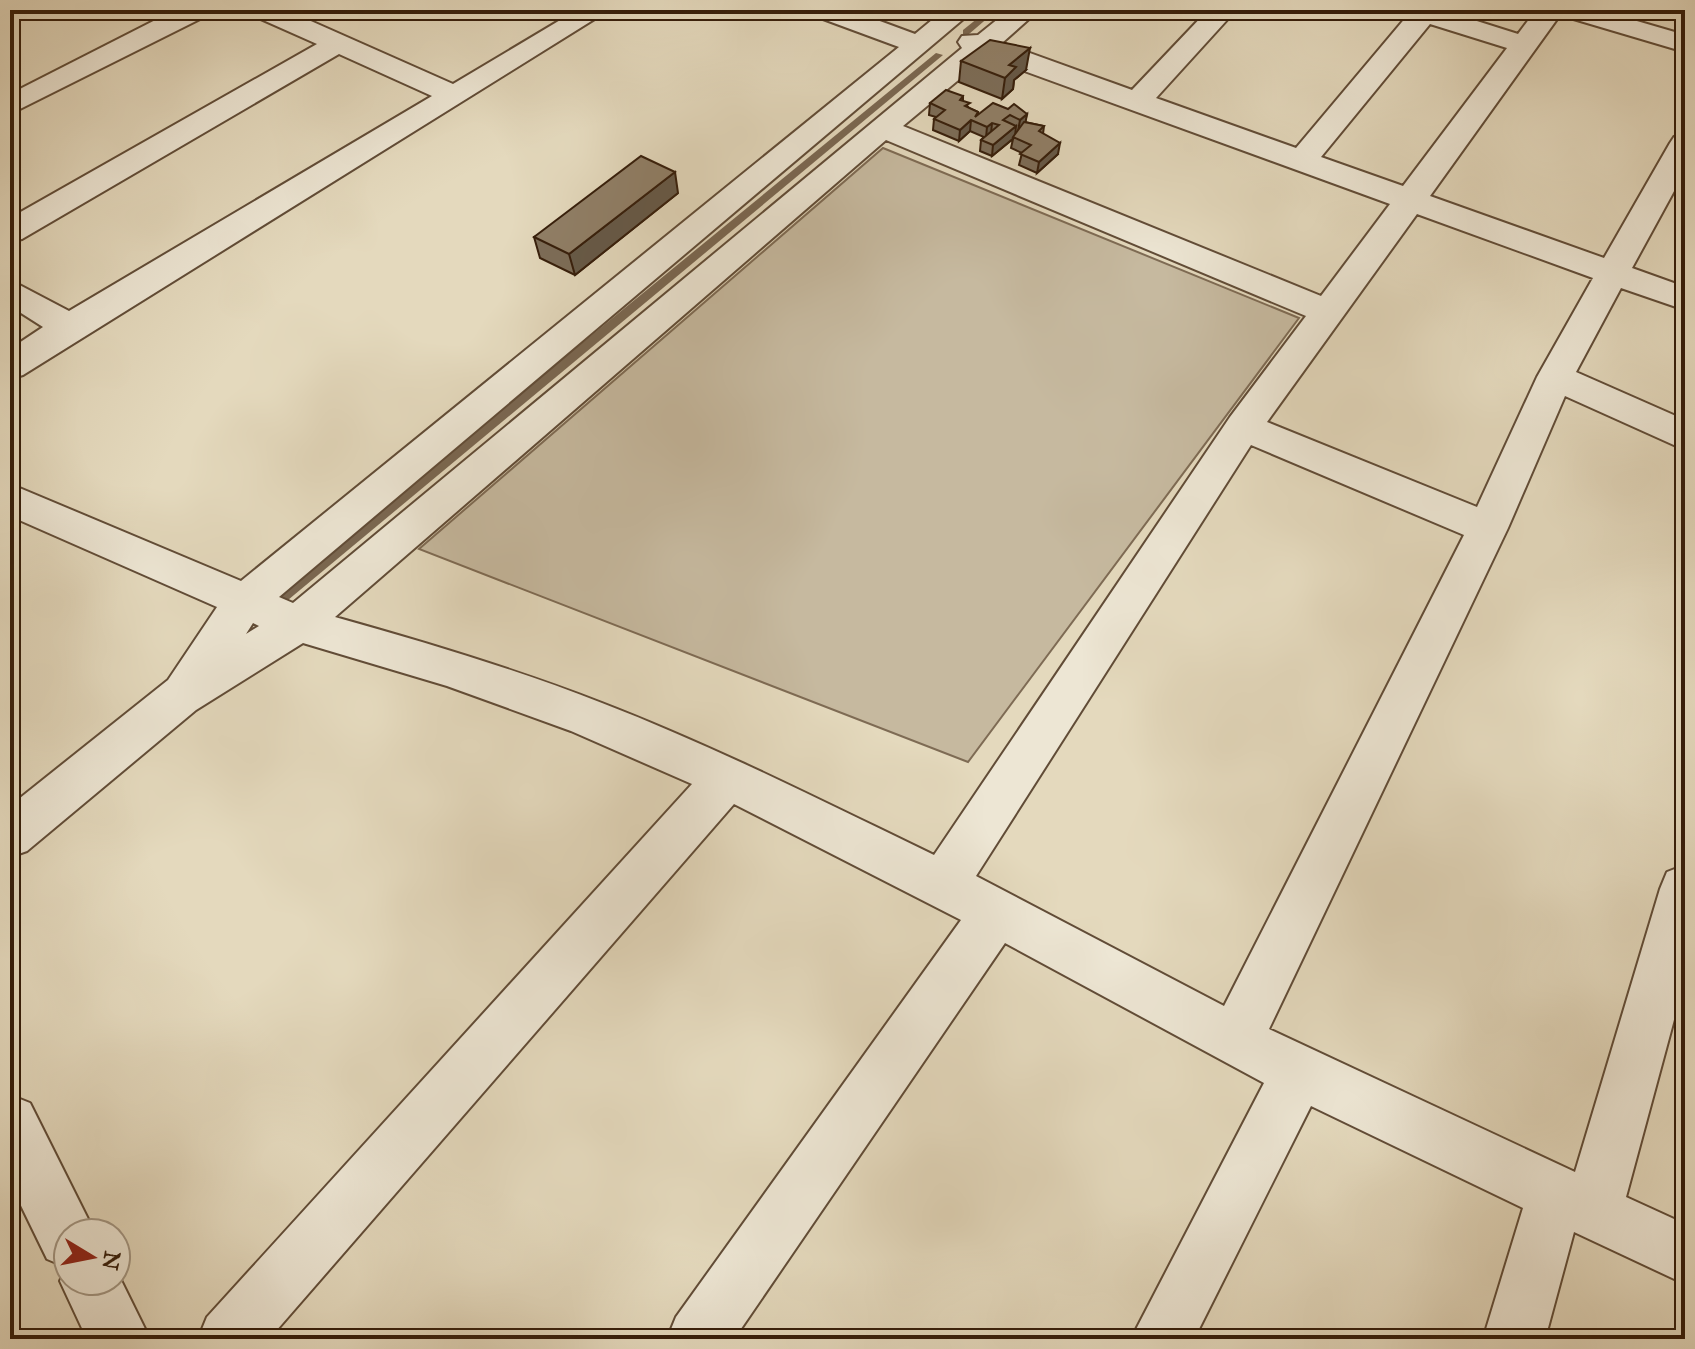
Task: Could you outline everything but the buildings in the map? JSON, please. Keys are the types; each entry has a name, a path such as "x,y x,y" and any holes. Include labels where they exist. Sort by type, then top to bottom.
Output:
{"street":[{"path":"123,47 145,10"},
{"path":"10,105 196,10"},
{"path":"264,10 454,95"},
{"path":"545,10 586,16"},
{"path":"825,10 939,28 1685,299"},
{"path":"10,835 180,696 298,624 882,128 1026,10"},
{"path":"1138,101 1223,10"},
{"path":"942,886 1243,427 1550,10"},
{"path":"1570,10 1685,44"},
{"path":"1302,161 1419,12 1522,44"},
{"path":"10,366 69,327 586,16"},
{"path":"180,696 244,602 939,28"},
{"path":"10,232 338,43"},
{"path":"882,128 1327,311"},
{"path":"1235,1041 1488,528 1555,377 1679,167"},
{"path":"10,291 69,327"},
{"path":"1555,377 1685,436"},
{"path":"1243,427 1488,528"},
{"path":"10,499 298,624 450,668 587,717 728,778 997,912 1299,1073 1685,1255"},
{"path":"229,1339 728,778"},
{"path":"1514,1339 1575,1202 1685,889"},
{"path":"698,1339 997,912"},
{"path":"1162,1339 1299,1073"},
{"path":"10,1123 57,1217"},
{"path":"98,1297 119,1339"}],"shaded area":[{"path":"883,148 1299,318 968,762 419,549"}],"waterway":[{"path":"966,32 993,10"},
{"path":"277,601 939,55"}]}
